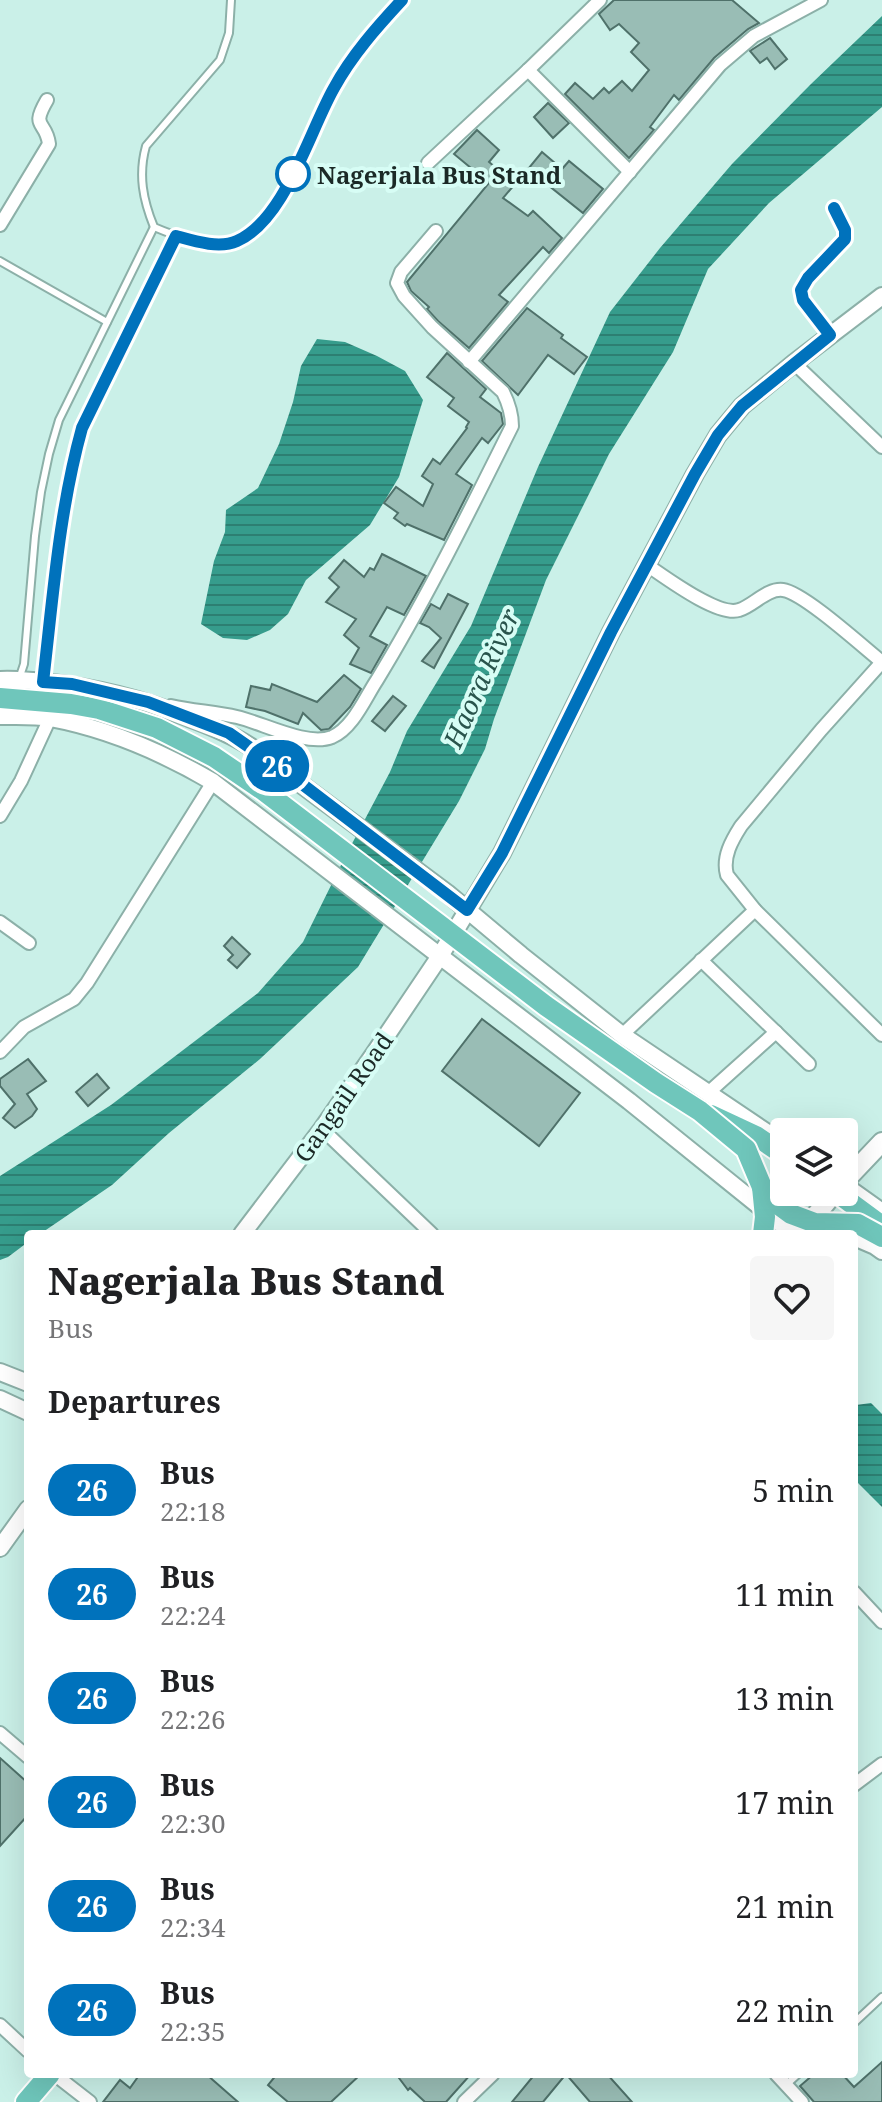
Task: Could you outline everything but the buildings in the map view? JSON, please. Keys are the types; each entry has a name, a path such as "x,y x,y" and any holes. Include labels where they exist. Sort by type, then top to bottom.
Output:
{"main road":[{"path":"0,698 99,709 157,728 214,757 264,791 558,1015 656,1083 704,1102 770,1146"},
{"path":"704,1102 746,1149 762,1187 763,1230"},
{"path":"858,1168 882,1142"},
{"path":"762,1187 791,1214 842,1230 858,1224 882,1237"},
{"path":"801,1230 823,1206"},
{"path":"855,1206 882,1226"},
{"path":"26,2102 48,2078"}],"street":[{"path":"428,163 600,0"},
{"path":"469,362 720,65 762,31 821,0"},
{"path":"528,70 630,172"},
{"path":"0,225 49,144 49,137 38,119 47,100"},
{"path":"0,680 72,684 148,702 243,718 284,732 318,739 331,737 343,730 426,597 512,426 510,405 503,392 432,327 404,296 397,283 401,272 436,231"},
{"name":"Gangail Road","path":"245,1230 322,1129 440,956 502,853 598,658 718,435 742,406 882,296"},
{"path":"794,363 882,447"},
{"path":"647,565 723,611 739,610 773,591 781,590 800,596 882,662 758,805 732,841 726,862 727,875 755,910 882,1035"},
{"path":"148,702 229,733 251,747 447,893 704,1102 770,1137"},
{"path":"0,716 44,718 140,743 213,782 792,1230"},
{"path":"0,816 21,781 44,718"},
{"path":"0,1052 24,1027 64,1006 81,991 213,782"},
{"path":"622,1035 755,910"},
{"path":"0,922 29,943"},
{"path":"701,960 809,1064"},
{"path":"704,1102 776,1032"},
{"path":"322,1129 428,1230"},
{"path":"858,1194 882,1212"},
{"path":"858,1239 882,1251"},
{"path":"0,1372 24,1381"},
{"path":"0,1399 24,1410"},
{"path":"0,1548 24,1515"},
{"path":"858,1596 882,1622"},
{"path":"0,1733 24,1754"},
{"path":"858,1782 882,1764"},
{"path":"0,2025 24,2047"},
{"path":"57,2078 90,2102"},
{"path":"464,2102 489,2078"},
{"path":"780,2078 802,2102"}],"lane":[{"path":"231,0 229,33 220,60 146,146 141,179 145,204 154,227 176,236 221,244 234,243 255,231 280,198 353,57 402,0"},
{"path":"830,335 803,300 801,290 808,278 845,239 845,230 834,208"},
{"path":"18,716 19,679 24,664 35,536 49,454 59,420 154,227"},
{"path":"44,718 43,682 63,512 82,428 176,236"},
{"path":"0,261 107,322"},
{"path":"858,2019 882,1997"},
{"path":"786,2085 794,2078"}],"water":[{"name":"Haora River","path":"882,16 882,107 769,203 708,269 673,352 609,454 546,580 485,749 459,801 358,967 260,1059 169,1133 112,1185 46,1230 24,1230 24,1245 0,1260 0,1176 111,1105 258,993 303,942 390,772 407,731 471,626 538,467 610,312 732,164"},
{"path":"317,339 345,342 405,371 423,400 399,477 370,525 306,580 288,614 270,630 247,640 223,638 201,624 214,561 225,532 226,510 258,488 279,444 301,366"},
{"path":"871,1403 882,1414 882,1507 858,1483 858,1405"}],"bus line":[{"name":"26","path":"402,0 353,57 280,198 255,231 234,243 221,244 176,236 82,428 63,512 43,682 72,684 148,702 229,733 302,784 467,910 502,853 611,632 718,435 742,406 830,335 803,300 801,290 808,278 845,239 845,230 834,208"}],"place":[{"name":"Nagerjala Bus Stand","path":"293,174"}]}
